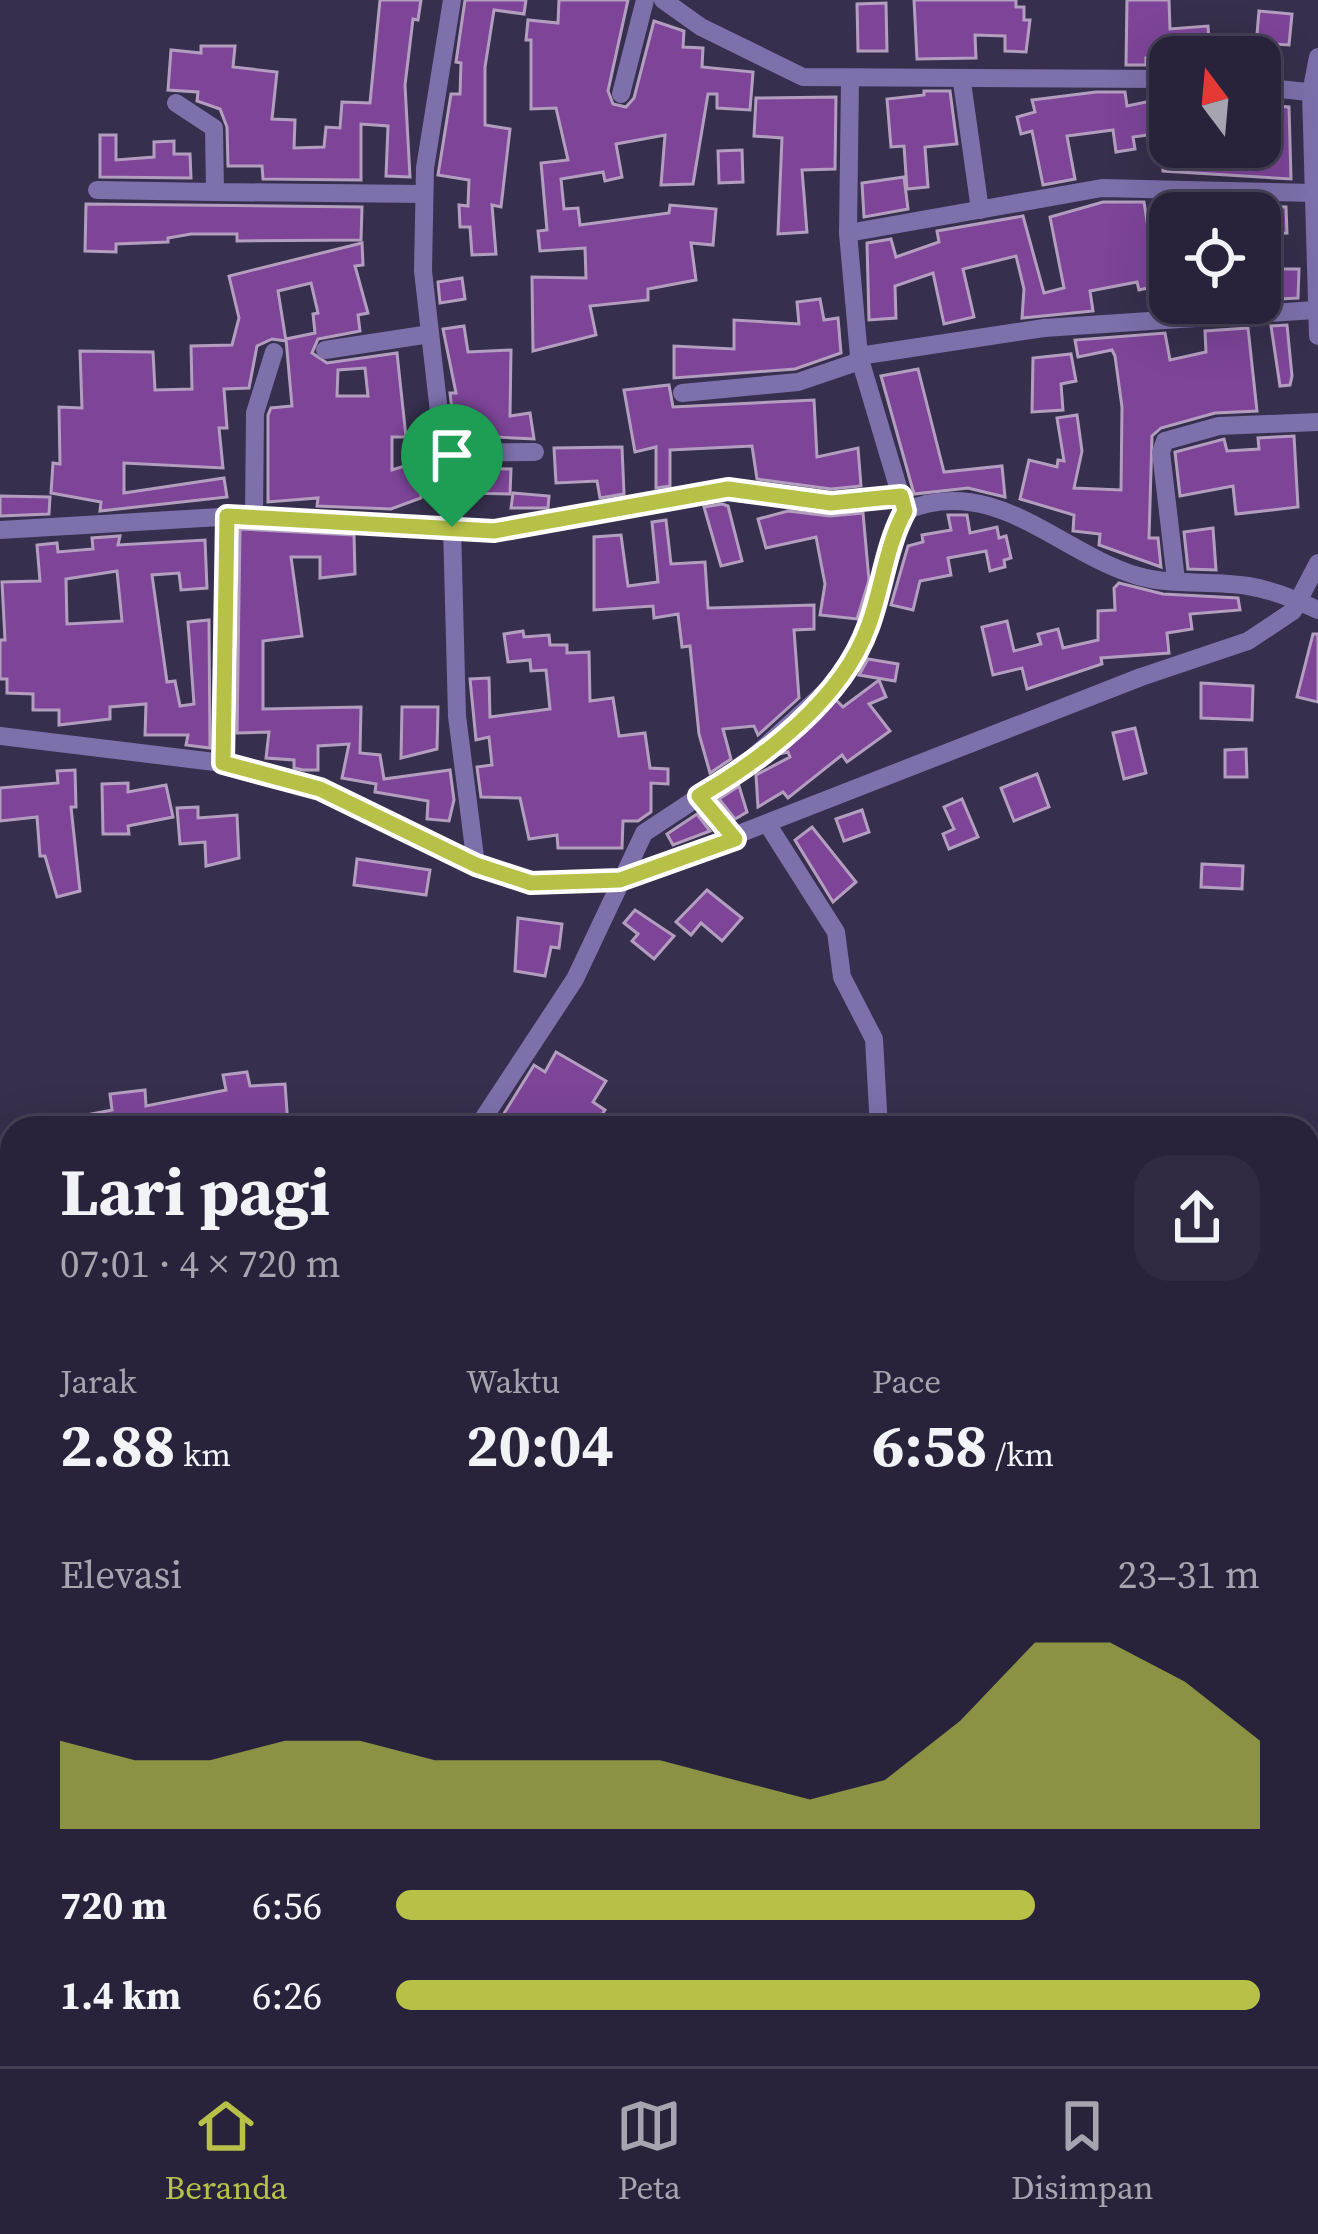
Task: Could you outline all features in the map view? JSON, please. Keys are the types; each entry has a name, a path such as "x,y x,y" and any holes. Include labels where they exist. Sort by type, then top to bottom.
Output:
{"street":[{"path":"452,0 430,115 424,194 430,334 452,527 457,716 476,865"},
{"path":"621,94 645,0"},
{"path":"663,0 773,66 803,77 962,82 1149,79"},
{"path":"1318,57 1313,193 1318,336"},
{"path":"485,1116 575,979 652,824 738,772 845,674 869,626 903,503 860,358 848,233 850,80"},
{"path":"962,82 980,210"},
{"path":"1281,89 1315,93"},
{"path":"176,103 214,128 214,192"},
{"path":"848,233 1102,188 1313,193"},
{"path":"97,190 424,194"},
{"path":"682,393 809,380 860,358 1044,328 1315,310"},
{"path":"325,350 430,334"},
{"path":"254,515 255,413 274,352"},
{"path":"1176,580 1161,452 1165,441 1219,426 1318,422"},
{"path":"441,453 535,452"},
{"path":"0,530 254,515 494,531 545,526 718,489 831,503 967,501 1039,524 1122,570 1245,585 1309,606"},
{"path":"223,763 227,516"},
{"path":"0,736 223,763 320,789 476,865 531,883 617,890 768,825 1248,641 1309,606 1318,562"},
{"path":"699,796 735,839"},
{"path":"768,825 836,932 842,977 874,1039 878,1116"}],"building":[{"path":"380,0 421,0 418,20 413,19 405,85 410,177 386,176 388,126 361,124 361,180 263,179 262,166 228,166 227,127 220,109 197,101 198,92 168,90 171,50 201,53 201,46 235,46 233,67 277,72 272,119 295,120 294,148 324,147 326,127 340,128 342,102 370,103"},
{"path":"465,0 526,0 524,14 494,10 485,67 485,125 510,129 501,207 492,205 496,254 472,255 470,227 460,227 459,205 468,206 469,180 438,175 451,94 460,94 461,63 456,62"},
{"path":"559,0 628,0 608,91 613,104 626,107 634,98 654,21 684,31 683,47 703,48 702,67 753,72 750,110 717,108 717,94 708,94 693,184 661,185 665,135 616,144 622,177 605,181 603,172 561,179 564,209 578,208 580,225 669,213 670,205 716,209 713,245 691,243 696,280 648,289 648,300 590,306 596,335 533,351 532,277 586,278 585,248 540,251 538,231 547,230 541,163 568,160 556,108 531,109 531,40 526,40 528,20 558,23"},
{"path":"914,0 1016,0 1016,7 1024,7 1024,20 1030,20 1026,52 1005,51 1005,36 975,35 976,58 917,59"},
{"path":"1127,0 1169,0 1170,29 1208,26 1209,36 1149,36 1146,65 1126,65"},
{"path":"886,3 887,51 858,51 857,4"},
{"path":"1259,11 1292,14 1289,45 1281,44 1281,36 1257,36"},
{"path":"924,91 950,91 957,144 925,147 928,187 907,189 904,146 891,147 887,99 924,95"},
{"path":"1125,92 1127,106 1149,101 1149,135 1133,137 1135,149 1116,152 1113,130 1067,136 1075,179 1043,185 1032,131 1021,134 1017,117 1035,112 1032,100"},
{"path":"836,97 835,169 802,170 807,232 778,234 782,138 754,136 756,98"},
{"path":"1281,106 1289,107 1291,179 1163,171 1281,168"},
{"path":"100,135 116,135 116,160 154,157 154,142 174,141 174,154 190,154 191,178 100,177"},
{"path":"742,150 743,182 719,183 718,151"},
{"path":"904,177 908,209 864,217 862,183"},
{"path":"1103,202 1144,202 1149,288 1139,290 1137,282 1090,291 1093,311 1022,318 1024,289 1016,256 963,269 974,317 944,324 933,273 895,286 896,318 869,320 867,243 891,239 896,257 939,242 937,231 1023,216 1044,293 1064,288 1050,217"},
{"path":"86,204 362,207 361,240 237,241 237,234 191,234 168,238 168,242 116,244 116,252 85,251"},
{"path":"1281,207 1286,207 1287,233 1281,233"},
{"path":"362,243 363,265 355,266 368,313 358,315 360,331 318,339 312,353 327,363 397,353 406,437 392,437 392,470 420,461 421,498 391,509 317,506 318,498 268,502 268,415 271,408 292,406 286,339 315,333 313,314 318,313 311,283 278,291 286,341 272,339 257,346 249,388 224,389 227,428 219,428 223,468 124,463 124,493 224,478 227,497 100,511 101,502 51,493 53,463 60,464 59,407 82,408 80,351 153,352 155,390 192,389 191,346 232,345 239,318 229,276","holes":["365,368 368,396 337,396 338,370"]},
{"path":"1281,269 1299,269 1298,298 1281,299"},
{"path":"462,278 465,299 440,303 438,282"},
{"path":"820,299 824,320 838,318 841,353 795,369 674,378 674,346 734,349 734,320 799,324 797,302"},
{"path":"1287,325 1292,376 1290,385 1280,386 1271,326"},
{"path":"464,326 468,352 511,350 510,416 530,413 534,439 455,435 450,393 456,393 443,329"},
{"path":"1248,328 1257,411 1215,413 1161,428 1152,436 1149,538 1158,538 1161,567 1099,545 1100,534 1073,531 1074,515 1020,499 1029,460 1057,467 1058,460 1064,461 1057,418 1077,415 1082,451 1074,488 1121,490 1122,407 1115,356 1112,350 1078,357 1075,340 1165,333 1170,360 1206,352 1205,331"},
{"path":"1071,354 1076,381 1061,384 1063,410 1032,412 1033,358"},
{"path":"918,369 944,472 1002,466 1005,497 968,488 914,494 881,376"},
{"path":"669,385 673,407 814,400 817,457 858,448 861,486 831,489 757,479 752,446 670,450 670,486 656,488 656,447 635,452 624,390"},
{"path":"1294,436 1298,507 1236,514 1233,486 1180,496 1175,452 1224,439 1227,451 1259,449 1258,438"},
{"path":"622,447 624,494 600,498 597,481 556,483 554,448"},
{"path":"468,468 511,469 510,494 468,493"},
{"path":"513,493 549,496 548,508 511,508"},
{"path":"0,496 50,497 49,514 0,516"},
{"path":"728,506 742,561 721,566 704,507"},
{"path":"788,511 830,516 863,513 869,580 857,619 820,615 825,584 816,537 766,548 758,519"},
{"path":"948,515 967,515 970,533 997,527 999,538 1006,536 1011,558 1004,560 1005,567 990,571 986,551 948,558 951,575 920,581 913,610 891,605 908,546 923,542 922,535 951,530"},
{"path":"666,520 671,564 705,562 708,608 814,605 814,629 794,630 799,698 758,735 754,726 723,729 731,759 710,773 699,734 690,646 682,647 678,614 654,618 653,606 594,610 594,537 621,535 628,586 658,582 652,522"},
{"path":"1213,528 1216,570 1188,569 1184,532"},
{"path":"240,529 354,535 355,574 320,578 320,557 291,557 302,636 263,641 263,709 361,707 360,753 380,755 384,779 450,770 454,800 449,821 427,819 428,801 375,792 376,784 342,778 349,744 318,746 318,770 303,770 294,768 294,760 266,758 269,732 237,733"},
{"path":"120,536 118,545 205,540 207,588 181,590 179,573 152,575 167,682 175,681 180,706 194,704 188,622 209,620 210,748 186,745 188,735 145,735 146,704 110,707 110,719 59,725 59,710 33,710 33,694 7,693 7,679 0,679 0,640 5,640 2,582 40,581 37,545 57,543 58,552 93,549 92,538","holes":["117,571 122,621 67,624 66,579"]},
{"path":"1119,583 1163,594 1238,598 1240,610 1190,614 1192,629 1167,633 1169,653 1101,658 1102,664 1027,689 1022,668 993,675 982,627 1007,621 1014,651 1041,644 1038,634 1058,629 1063,648 1098,640 1098,611 1115,610 1114,588"},
{"path":"523,631 524,637 549,635 550,645 567,645 567,653 589,652 590,701 613,698 619,736 645,733 650,768 668,769 668,784 651,783 651,812 638,821 623,821 622,848 558,848 557,835 529,839 520,798 481,797 477,767 492,765 489,737 476,740 470,679 489,678 490,717 550,709 546,670 531,671 530,660 508,662 504,634"},
{"path":"1313,634 1318,634 1318,702 1297,697"},
{"path":"868,659 898,664 895,681 859,675"},
{"path":"879,680 886,697 869,704 890,731 847,762 842,755 788,798 783,792 758,807 756,775 790,757 788,752 775,755 836,700 843,707"},
{"path":"1201,683 1253,686 1252,720 1201,718"},
{"path":"402,707 438,707 437,749 401,758"},
{"path":"1135,728 1146,773 1124,779 1113,733"},
{"path":"1246,749 1247,777 1225,777 1225,750"},
{"path":"75,770 76,807 71,807 80,891 57,897 45,856 40,856 37,817 0,821 0,788 58,783 57,771"},
{"path":"1037,774 1049,807 1014,821 1001,788"},
{"path":"128,783 128,792 166,785 173,817 128,826 129,834 103,834 102,784"},
{"path":"739,786 747,812 735,819 719,799"},
{"path":"962,799 978,837 949,849 943,834 954,829 944,807"},
{"path":"198,807 198,818 237,815 239,858 206,866 205,842 180,844 177,808"},
{"path":"862,810 869,832 844,841 836,819"},
{"path":"697,814 710,831 673,845 667,834"},
{"path":"812,827 856,882 833,902 795,840"},
{"path":"357,859 430,870 426,895 354,885"},
{"path":"1202,864 1243,866 1242,889 1201,887"},
{"path":"707,890 742,918 722,941 701,923 691,935 676,922"},
{"path":"635,910 674,936 654,959 632,941 638,934 624,923"},
{"path":"518,918 562,924 559,948 551,947 545,976 515,971"},
{"path":"556,1052 606,1081 593,1102 605,1110 601,1116 502,1116 534,1065 545,1072"},
{"path":"247,1072 250,1086 285,1084 287,1116 81,1116 112,1110 110,1094 145,1090 146,1106 226,1090 223,1075"}],"route":[{"path":"728,489 831,503 901,496 905,511 869,626 845,674 738,772 699,796 735,839 620,880 511,880 320,789 223,763 227,516 452,527 494,531 545,526 728,489"}]}
